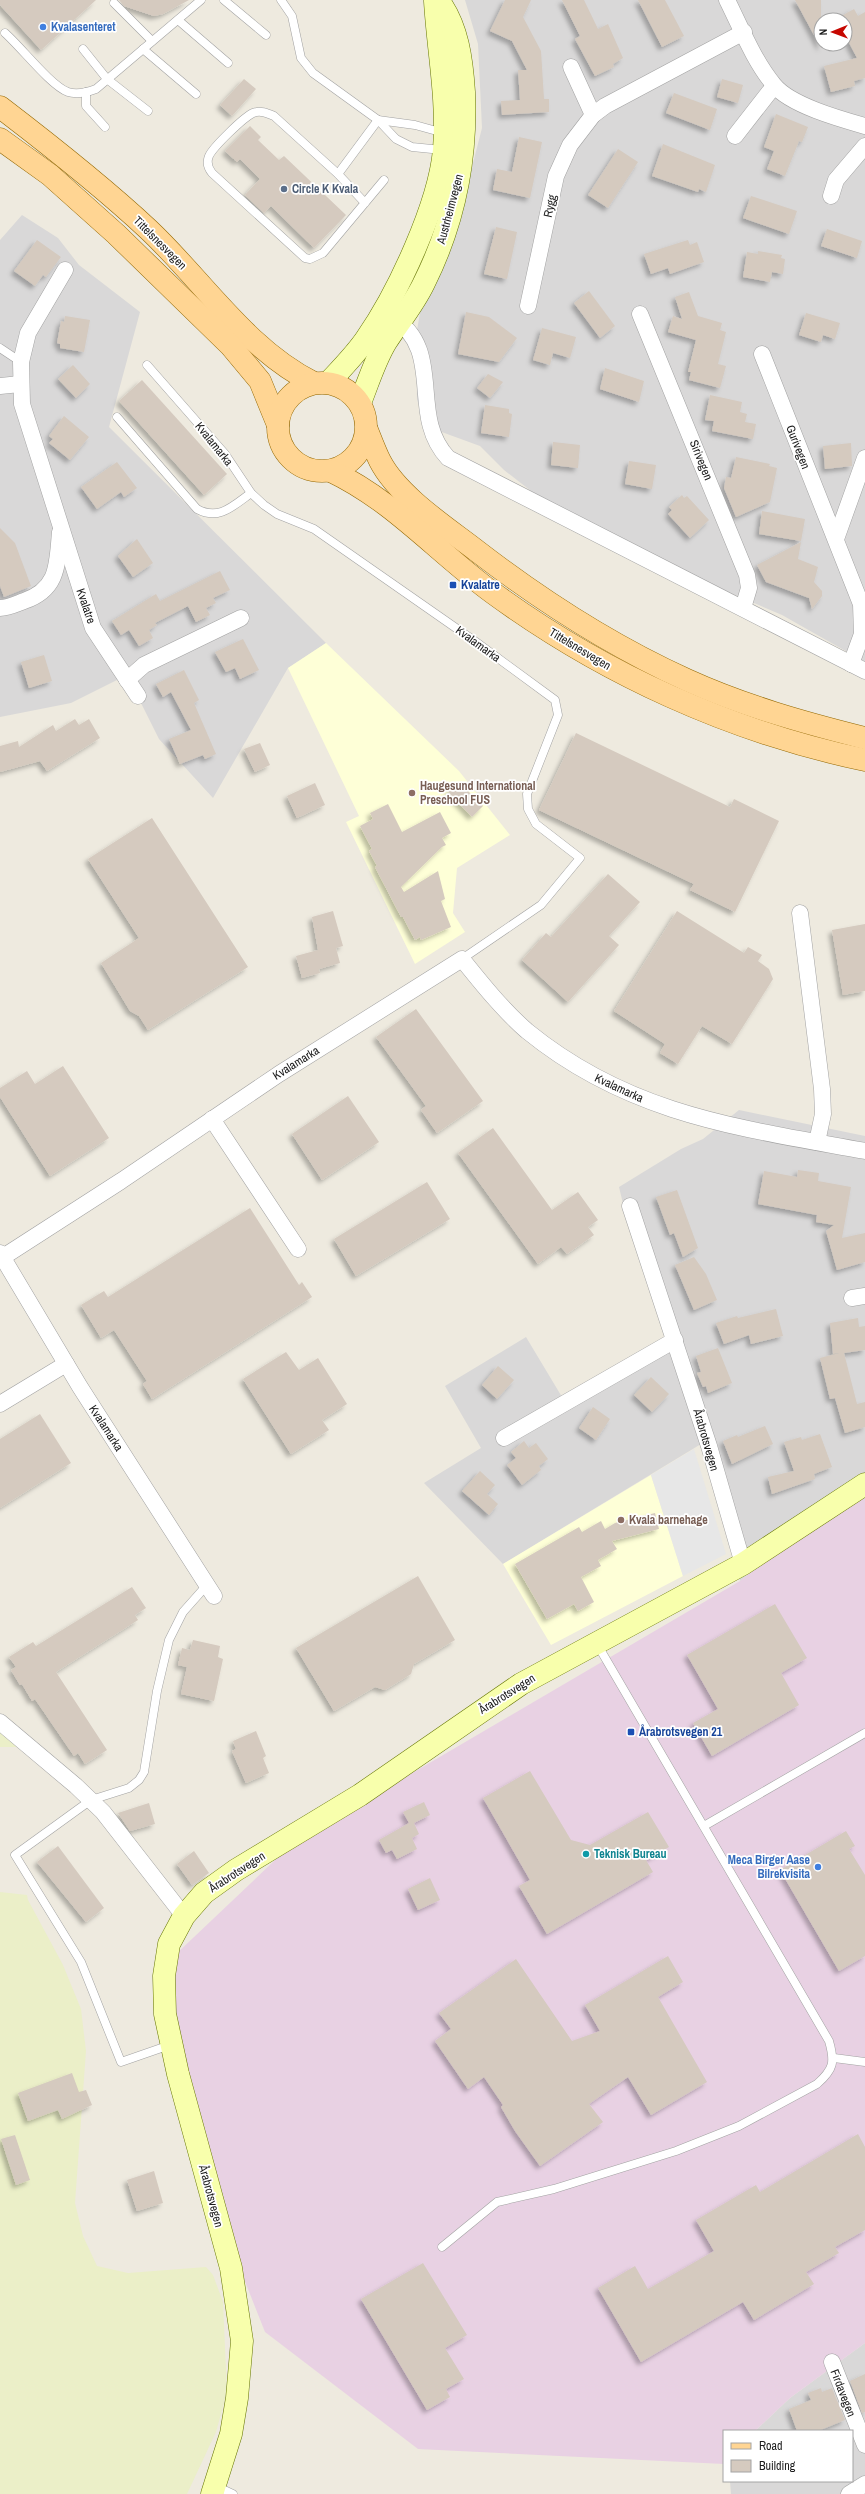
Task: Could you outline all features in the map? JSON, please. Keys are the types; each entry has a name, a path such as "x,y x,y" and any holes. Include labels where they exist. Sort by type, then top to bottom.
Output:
{"main road":[{"name":"Austrheimvegen","path":"435,0 452,141"},
{"name":"Austrheimvegen","path":"360,403 377,360 415,247 430,209 452,141 463,81 458,49 448,13 438,0"},
{"name":"Tittelsnesvegen","path":"0,107 63,156 149,230 280,364 321,383"},
{"name":"Tittelsnesvegen","path":"0,139 50,176 116,234 230,345 260,381 278,425"},
{"name":"Austrheimvegen","path":"321,383 391,317"},
{"path":"321,383 346,389 360,403 364,411 367,430 361,449 356,457 348,463 331,471 311,470 293,461 282,445 278,425 283,406 289,398 305,386 321,383"},
{"name":"Tittelsnesvegen","path":"367,430 380,462 419,505 551,606 622,647 687,680 759,708 821,727 865,738"},
{"name":"Tittelsnesvegen","path":"331,471 360,485 381,500 492,593 539,625 612,668 680,702 755,730 816,750 865,760"},
{"name":"Årabrotsvegen","path":"220,2491 237,2398 242,2341 231,2268 171,2045 165,2014 164,1976 169,1944 184,1916 209,1889 331,1812 521,1684 596,1642 743,1564 865,1484"}],"street":[{"path":"727,0 774,86 796,102 865,126"},
{"name":"Rygg","path":"528,306 556,176 570,145 593,114 744,32"},
{"path":"571,67 593,114"},
{"path":"735,136 774,86"},
{"path":"831,196 836,180 865,146"},
{"name":"Kvalatre","path":"65,270 28,332 21,362 20,384 22,404 30,436 61,525 93,628 138,696"},
{"name":"Sirivegen","path":"640,314 747,575 749,588 743,608"},
{"path":"391,317 411,333 419,348 431,433 448,458 858,667"},
{"name":"Gurivegen","path":"762,354 861,604 862,634 858,667"},
{"path":"0,386 20,384"},
{"path":"836,539 865,458"},
{"name":"Kvalatre","path":"0,608 31,599 43,592 50,583 57,562 61,525"},
{"path":"127,680 144,665 241,618"},
{"path":"800,913 822,1089 822,1114 817,1142"},
{"name":"Kvalamarka","path":"210,1590 66,1364 1,1255 121,1182 279,1074 462,959 492,996 526,1030 591,1076 635,1097 678,1113 721,1125 865,1152"},
{"path":"212,1119 298,1249"},
{"name":"Årabrotsvegen","path":"630,1206 675,1340 743,1564"},
{"path":"504,1438 675,1340"},
{"path":"0,1404 66,1364"},
{"path":"0,1722 91,1800 184,1916"},
{"name":"Firdavegen","path":"832,2362 861,2440 865,2445"},
{"path":"849,2494 865,2484"}],"lane":[{"path":"5,33 58,86 69,92 86,92 96,89 201,0"},
{"path":"224,0 266,35"},
{"path":"281,0 292,16 298,49 306,66 378,120 396,140 412,147 452,141"},
{"path":"114,4 152,41"},
{"path":"178,20 228,63"},
{"path":"83,49 107,79 148,111"},
{"path":"143,49 196,94"},
{"path":"86,92 86,106 105,127"},
{"path":"365,203 338,174 274,116 257,112 252,113 214,148 208,156 207,163 212,173 305,258 310,258 323,253 365,203 384,180"},
{"path":"378,120 415,125 452,141"},
{"path":"338,174 378,120"},
{"path":"0,348 21,362"},
{"name":"Kvalamarka","path":"147,365 225,454 250,493 277,514 314,529 476,642 555,700 558,715 527,794 528,809 536,824 580,858 541,905 462,959"},
{"path":"117,417 197,509 209,514 216,515 224,513 250,493"},
{"path":"171,2045 121,2062 81,1962 15,1855 91,1800 129,1788 139,1780 144,1772 157,1691 169,1640 184,1612 210,1590"},
{"path":"442,2247 497,2202 554,2189 676,2151 739,2126 817,2084 828,2074 834,2058 829,2041 596,1642"},
{"path":"704,1826 865,1733"},
{"path":"834,2058 865,2062"}],"shaded area":[{"path":"465,0 865,0 865,662 782,615 721,589 540,498 504,470 480,446 428,427 417,400 416,336 422,301 471,171 482,128 478,44"},
{"path":"22,215 58,238 79,265 140,312 109,427 326,643 288,668 213,798 159,739 127,675 71,703 0,717 0,240"},
{"name":"Haugesund International Preschool FUS","path":"326,643 459,771 510,835 457,868 453,913 465,932 415,964 346,822 359,816 288,668"},
{"path":"739,1110 865,1136 865,1479 740,1581 701,1444 503,1564 424,1483 481,1448 445,1386 526,1337 565,1402 673,1343 627,1220 619,1187 681,1149 703,1139"},
{"path":"694,1449 726,1554 683,1576 651,1475"},
{"name":"Kvala barnehage","path":"651,1475 683,1576 551,1645 503,1564"},
{"path":"865,1479 865,2343 790,2398 756,2430 723,2430 723,2464 418,2449 265,2332 212,2198 177,2078 174,1956 293,1843 740,1581"},
{"path":"0,1716 34,1747 0,1747"},
{"path":"0,1892 27,1895 28,1900 63,1965 81,2009 86,2051 75,2203 83,2236 97,2266 128,2273 206,2267 213,2275 223,2302 227,2392 216,2432 187,2494 0,2494"},
{"path":"865,2343 865,2494 731,2494 730,2482 853,2482 853,2430 756,2430 790,2398"}],"building":[{"name":"Kvalasenteret","path":"0,0 96,0 41,50 0,5"},
{"name":"Kvalasenteret","path":"119,0 189,0 163,14 154,16 124,6"},
{"path":"505,0 531,0 523,17 541,51 544,99 549,99 549,112 502,115 501,101 520,100 518,70 527,70 512,41 490,31"},
{"path":"562,0 584,0 598,29 608,24 623,58 613,64 614,67 595,76 575,39 580,36"},
{"path":"638,0 665,0 684,36 662,47"},
{"path":"795,0 821,0 821,12 813,12 813,33"},
{"path":"854,9 858,16 865,12 865,78 854,81 855,86 831,92 824,66 857,58 853,50 853,12 849,12"},
{"path":"244,79 256,89 232,116 220,105"},
{"path":"722,79 743,85 738,103 717,97"},
{"path":"674,93 717,109 710,130 666,113"},
{"path":"776,114 808,127 802,142 799,141 785,176 767,169 774,151 764,147"},
{"path":"250,126 261,137 258,140 279,160 284,156 346,215 314,248 271,206 264,213 245,195 260,179 240,159 237,162 225,151"},
{"path":"519,137 542,142 530,198 493,190 497,169 512,172"},
{"path":"663,144 715,165 706,192 699,189 698,192 652,176"},
{"path":"618,149 638,162 608,208 588,195"},
{"path":"751,196 797,211 789,234 743,218"},
{"path":"496,227 517,232 507,279 484,274"},
{"path":"827,229 862,241 857,258 821,246"},
{"path":"37,240 61,257 46,277 43,275 35,286 14,271"},
{"path":"688,240 690,245 697,242 704,262 670,274 668,268 651,274 644,254"},
{"path":"758,251 782,255 781,258 785,259 783,274 772,272 770,282 743,277 747,252 758,254"},
{"path":"589,291 615,326 600,338 574,303"},
{"path":"689,292 698,316 722,323 720,330 726,332 718,364 726,366 720,388 689,380 691,372 688,372 696,340 668,332 673,316 682,319 675,297"},
{"path":"466,312 489,317 517,338 499,362 458,354"},
{"path":"806,313 840,323 835,339 823,335 821,342 799,335"},
{"path":"65,316 90,320 84,352 60,348 60,344 57,343 61,321 64,322"},
{"path":"542,328 576,337 570,358 553,353 550,365 533,360"},
{"path":"73,365 90,384 76,398 58,379"},
{"path":"605,368 644,381 639,402 600,389"},
{"path":"488,374 503,382 490,398 477,388"},
{"path":"142,380 227,474 204,495 119,401"},
{"path":"710,395 742,402 740,412 747,414 745,422 756,424 753,439 712,431 714,421 705,420"},
{"path":"485,405 509,409 509,413 512,414 509,437 481,433"},
{"path":"64,416 89,437 70,460 49,443 53,439 49,436"},
{"path":"553,442 580,445 578,468 551,465"},
{"path":"851,443 852,466 825,469 823,446"},
{"path":"736,457 770,464 769,466 777,468 770,502 736,517 724,488 726,477 731,478"},
{"path":"629,461 656,465 652,489 625,484"},
{"path":"117,462 137,488 124,497 121,492 97,509 81,487"},
{"path":"682,495 684,498 687,496 709,520 690,538 668,514 672,510 669,507"},
{"path":"762,511 805,519 801,541 759,534"},
{"path":"0,528 15,543 31,586 4,597 0,586"},
{"path":"137,539 153,563 133,577 118,556"},
{"path":"801,542 798,559 818,567 814,582 822,591 822,596 812,609 809,598 766,582 757,565"},
{"path":"220,571 230,590 213,598 216,603 206,608 210,615 196,622 188,606 155,623 157,625 149,630 153,638 139,646 129,630 121,635 112,621 156,594 160,601"},
{"path":"243,639 259,670 240,679 235,668 226,672 215,652"},
{"path":"44,655 52,681 29,688 21,662"},
{"path":"184,670 199,700 194,703 216,754 205,759 203,755 180,764 169,739 191,730 171,692 163,697 156,684"},
{"path":"75,719 79,725 89,719 100,738 47,771 40,761 0,772 0,746 18,741 19,747 53,725 56,731"},
{"path":"576,733 730,807 734,799 779,821 735,912 690,890 694,884 539,810"},
{"path":"260,743 270,765 255,772 244,749"},
{"path":"459,782 483,806 472,817 448,792"},
{"path":"315,783 325,805 297,818 287,796"},
{"path":"388,804 402,832 440,812 451,833 442,838 446,845 442,847 401,887 404,892 438,871 445,899 441,901 451,927 421,940 420,937 415,940 403,917 401,917 375,867 377,866 369,851 372,849 360,826 373,819 370,813"},
{"path":"152,818 248,967 148,1030 139,1016 130,1011 101,963 139,938 88,859"},
{"path":"608,874 640,902 609,936 619,945 568,1002 522,960 546,933 551,937"},
{"path":"333,911 343,946 336,948 340,963 319,969 320,973 302,978 296,956 318,950 312,917"},
{"path":"677,911 744,953 748,947 762,955 758,961 769,969 773,979 732,1044 702,1026 678,1064 660,1053 665,1044 614,1011"},
{"path":"865,924 865,991 843,995 832,930"},
{"path":"416,1009 483,1101 437,1133 421,1110 426,1106 376,1037"},
{"path":"63,1066 109,1138 50,1176 0,1097 0,1088 27,1071 35,1084"},
{"path":"348,1096 379,1142 322,1180 292,1134"},
{"path":"493,1128 552,1210 578,1192 598,1220 588,1227 594,1235 567,1254 561,1247 538,1264 458,1153"},
{"path":"798,1170 819,1173 818,1181 851,1187 842,1238 865,1233 865,1262 837,1270 826,1231 834,1225 816,1222 817,1215 758,1204 764,1171 797,1177"},
{"path":"427,1182 450,1219 356,1276 334,1239"},
{"path":"677,1190 698,1248 683,1257 674,1233 670,1235 656,1197"},
{"path":"250,1208 299,1285 302,1282 312,1297 152,1399 143,1384 147,1381 114,1330 101,1338 81,1305 104,1291 108,1297"},
{"path":"694,1257 706,1274 717,1300 694,1310 675,1265"},
{"path":"776,1309 783,1336 751,1344 749,1335 724,1344 716,1323 737,1316 738,1318"},
{"path":"858,1318 859,1327 865,1326 865,1350 844,1353 857,1404 865,1402 865,1427 845,1433 835,1398 830,1399 820,1358 839,1353 833,1354 830,1323"},
{"path":"718,1348 732,1383 708,1393 706,1386 703,1387 697,1373 701,1372 696,1356"},
{"path":"286,1352 299,1370 318,1358 347,1404 322,1420 329,1430 291,1454 243,1379"},
{"path":"498,1366 514,1380 497,1399 482,1385"},
{"path":"651,1377 669,1394 652,1412 634,1395"},
{"path":"593,1407 610,1419 596,1440 579,1428"},
{"path":"40,1414 71,1463 0,1508 0,1439"},
{"path":"765,1426 773,1444 732,1464 723,1441 737,1435 738,1437"},
{"path":"820,1434 832,1467 814,1474 815,1479 772,1494 768,1477 794,1471 784,1442 801,1437 802,1440"},
{"path":"524,1441 529,1448 536,1443 548,1459 539,1466 541,1470 522,1485 507,1465 516,1458 511,1452"},
{"path":"480,1471 495,1485 487,1494 498,1504 489,1515 462,1491"},
{"path":"655,1513 659,1529 612,1541 617,1549 598,1560 601,1566 581,1577 594,1602 578,1611 574,1604 547,1619 515,1564 579,1527 582,1532 601,1521 605,1529 615,1523"},
{"path":"418,1576 455,1640 414,1664 411,1674 385,1690 375,1687 334,1711 296,1648"},
{"path":"132,1587 146,1608 135,1615 138,1620 56,1672 107,1750 85,1764 78,1753 74,1756 35,1699 32,1701 22,1684 20,1685 11,1670 16,1667 9,1657 33,1642 36,1646"},
{"path":"775,1604 807,1658 781,1673 799,1705 712,1756 693,1723 718,1709 687,1655"},
{"path":"193,1640 220,1646 218,1657 223,1659 214,1701 181,1694 187,1667 178,1665 182,1648 190,1650"},
{"path":"256,1731 266,1756 263,1758 269,1773 246,1783 232,1751 236,1749 233,1741"},
{"name":"Teknisk Bureau","path":"530,1771 571,1840 590,1845 648,1812 669,1847 646,1860 653,1872 547,1934 519,1886 530,1880 483,1798"},
{"path":"424,1802 430,1815 414,1823 419,1834 412,1838 417,1849 397,1859 392,1850 386,1853 379,1840 409,1823 403,1812"},
{"path":"149,1803 155,1824 130,1831 118,1813"},
{"path":"846,1831 855,1846 849,1849 865,1875 865,1956 839,1971 780,1870"},
{"path":"58,1846 104,1908 86,1922 37,1862"},
{"path":"194,1851 209,1873 192,1885 177,1864"},
{"path":"430,1878 440,1900 418,1910 408,1889"},
{"path":"668,1956 683,1982 658,1997 707,2082 651,2115 628,2077 589,2104 603,2122 540,2166 515,2131 501,2107 503,2105 484,2077 468,2089 435,2041 451,2029 439,2013 516,1959 572,2041 600,2031 585,2005"},
{"path":"72,2073 79,2092 86,2090 92,2105 62,2119 58,2110 28,2121 18,2093"},
{"path":"858,2134 865,2147 865,2230 835,2247 839,2253 806,2272 814,2284 754,2320 743,2302 641,2362 598,2288 635,2266 648,2289 714,2251 696,2220 756,2185 760,2192"},
{"path":"15,2135 30,2180 16,2185 1,2139"},
{"path":"154,2171 163,2203 137,2211 127,2180"},
{"path":"423,2263 467,2335 445,2348 464,2379 446,2389 450,2397 427,2410 361,2299"},
{"path":"865,2374 865,2412 862,2413 850,2381"},
{"path":"821,2388 822,2392 832,2388 845,2420 820,2430 797,2430 789,2409 811,2400 808,2393"}],"place":[{"name":"Kvalasenteret","path":"43,27"},
{"name":"Circle K Kvala","path":"284,189"},
{"name":"Kvalatre","path":"453,585"},
{"name":"Haugesund International Preschool FUS","path":"412,793"},
{"name":"Kvala barnehage","path":"621,1520"},
{"name":"Årabrotsvegen 21","path":"631,1732"},
{"name":"Teknisk Bureau","path":"586,1854"},
{"name":"Meca Birger Aase Bilrekvisita","path":"818,1867"}]}
